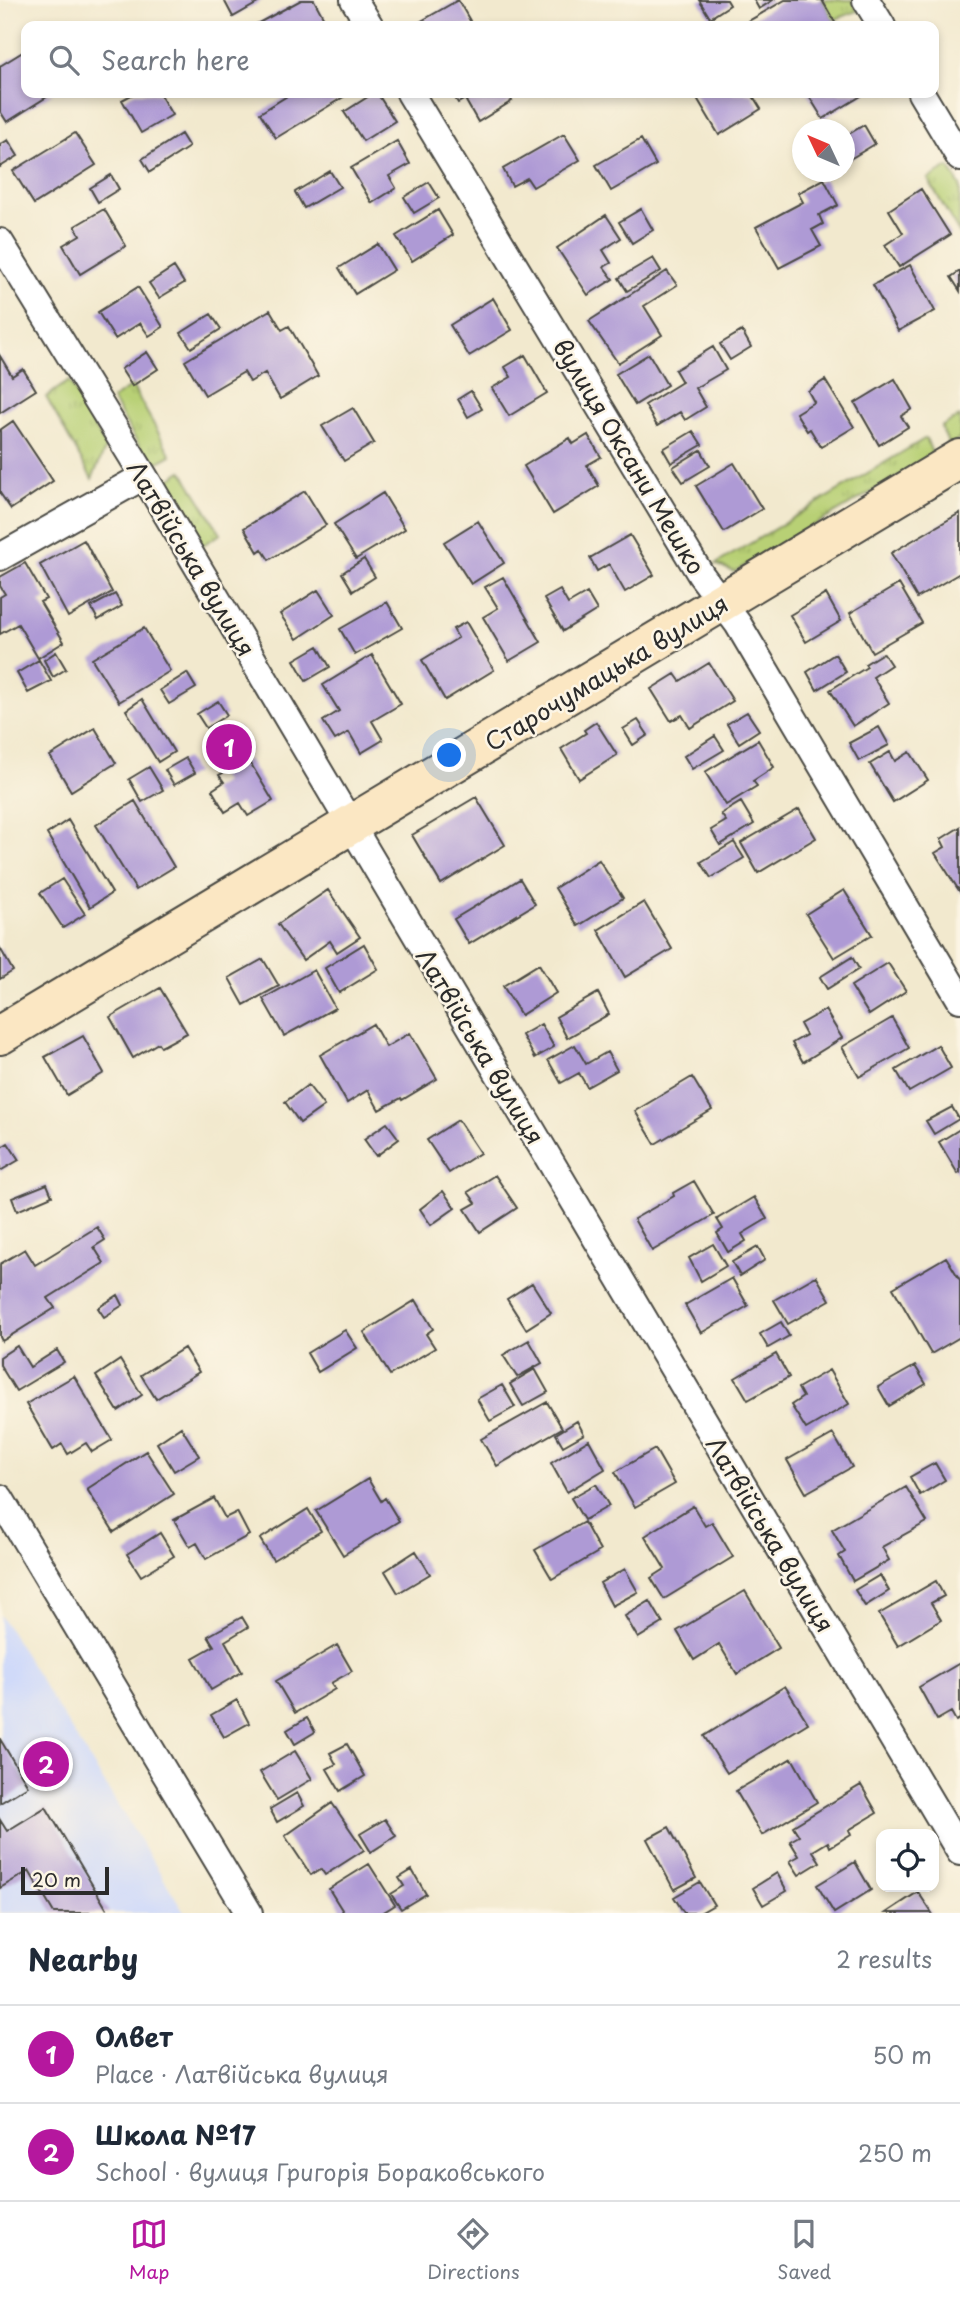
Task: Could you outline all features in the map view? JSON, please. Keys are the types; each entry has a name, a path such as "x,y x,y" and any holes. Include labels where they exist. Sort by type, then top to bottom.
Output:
{"street":[{"path":"354,0 367,21"},
{"path":"866,0 879,21"},
{"name":"вулиця Оксани Мешко","path":"413,98 701,575 738,624 960,999"},
{"path":"924,98 960,158"},
{"name":"Латвійська вулиця","path":"0,242 10,282 144,476 960,1852"},
{"name":"Старочумацька вулиця","path":"0,1035 960,459"},
{"path":"0,557 144,476"},
{"path":"0,1498 249,1913"}],"shaded area":[{"path":"0,1615 185,1913 0,1913"}],"green space":[{"path":"822,0 852,0 858,11 833,20"},
{"path":"949,167 960,186 959,233 928,179"},
{"path":"69,381 106,447 92,479 46,397"},
{"path":"132,386 171,455 151,466 112,399"},
{"path":"960,416 960,439 949,445 941,427"},
{"path":"926,438 933,456 734,572 716,564"},
{"path":"182,471 221,534 201,546 163,483"}],"building":[{"path":"224,0 263,0 233,17"},
{"path":"301,0 314,0 325,21 262,21"},
{"path":"458,0 470,21 421,21"},
{"path":"699,0 727,0 730,5 710,18"},
{"path":"754,0 773,0 759,9"},
{"path":"785,0 822,0 834,21 749,21"},
{"path":"21,53 21,98 45,98 7,122 0,111 0,66"},
{"path":"162,98 172,115 141,133 122,100"},
{"path":"284,98 342,98 276,138 260,113"},
{"path":"366,98 380,98 395,121 363,141 344,112"},
{"path":"471,98 510,98 512,101 478,122 466,101"},
{"path":"697,98 754,98 761,109 719,135"},
{"path":"810,98 858,98 823,119"},
{"path":"864,125 875,144 855,156 855,130"},
{"path":"75,133 96,165 34,204 13,171"},
{"path":"181,134 189,147 150,172 142,159"},
{"path":"564,134 580,160 533,187 527,178 512,186 503,169"},
{"path":"641,139 656,165 611,191 596,165"},
{"path":"8,140 18,156 0,167 0,145"},
{"path":"397,141 410,164 389,176 396,188 372,203 351,168"},
{"path":"330,171 340,187 304,208 295,192"},
{"path":"111,175 119,189 98,202 90,188"},
{"path":"429,182 439,198 414,213 404,197"},
{"path":"818,182 826,182 838,205 819,215 823,224 812,230 821,246 779,268 756,227 803,202 798,193"},
{"path":"921,189 950,235 899,267 885,245 903,233 889,210"},
{"path":"104,209 126,246 80,274 63,245 80,235 75,226"},
{"path":"641,209 653,230 632,243 619,222"},
{"path":"438,210 453,235 412,261 396,236"},
{"path":"606,215 621,238 603,250 611,263 604,267 613,279 588,295 557,248"},
{"path":"378,244 394,270 355,294 339,268"},
{"path":"653,258 661,271 627,291 619,278"},
{"path":"910,265 935,311 898,331 873,285"},
{"path":"174,267 184,283 159,298 149,283"},
{"path":"667,271 677,285 644,306 662,335 618,363 589,321"},
{"path":"960,271 960,291 951,277"},
{"path":"138,287 163,327 149,336 140,323 115,339 98,312"},
{"path":"493,298 512,330 469,356 450,325"},
{"path":"270,310 282,330 289,326 318,376 280,399 265,373 250,382 244,372 205,395 185,361"},
{"path":"211,314 221,329 191,348 181,333"},
{"path":"742,331 751,347 730,360 720,344"},
{"path":"713,347 726,370 695,388 706,407 685,420 680,412 657,426 645,405 682,382 675,370"},
{"path":"147,352 158,369 132,386 121,369"},
{"path":"649,354 667,385 635,405 616,374"},
{"path":"525,355 547,393 509,416 492,388 511,377 505,367"},
{"path":"0,356 12,376 23,369 36,390 0,413"},
{"path":"895,379 912,409 901,416 908,427 879,445 855,403"},
{"path":"825,380 854,427 821,447 796,413 814,402 808,391"},
{"path":"471,391 482,409 468,417 458,399"},
{"path":"353,408 374,443 344,461 322,426"},
{"path":"13,421 53,481 11,509 0,493 0,430"},
{"path":"693,431 702,445 671,463 663,449"},
{"path":"588,435 601,457 587,465 599,486 553,514 524,466 570,438 573,444"},
{"path":"701,450 710,466 683,482 673,467"},
{"path":"734,463 762,509 724,532 696,486"},
{"path":"305,491 326,525 269,560 262,549 258,552 244,528"},
{"path":"383,493 405,529 356,559 334,524"},
{"path":"960,513 960,573 917,598 891,553"},
{"path":"478,521 504,563 471,584 444,542"},
{"path":"630,535 654,575 625,592 609,564 597,571 590,558"},
{"path":"84,540 112,592 68,617 40,565"},
{"path":"364,559 375,577 353,591 342,573"},
{"path":"25,563 46,599 40,602 64,642 38,658 18,624 0,634 0,597 5,594 0,586 0,577"},
{"path":"503,577 541,642 509,661 483,617 498,608 485,587"},
{"path":"899,584 922,623 872,652 850,613"},
{"path":"318,590 334,615 297,639 280,614"},
{"path":"560,590 568,604 587,593 597,610 563,631 544,599"},
{"path":"115,594 122,606 98,620 91,607"},
{"path":"826,594 841,621 806,642 790,615"},
{"path":"387,602 402,628 355,655 340,629"},
{"path":"466,622 494,670 445,700 422,660 458,638 453,629"},
{"path":"144,628 170,671 119,702 92,659"},
{"path":"318,646 330,667 306,681 294,660"},
{"path":"56,652 66,669 53,677 44,660"},
{"path":"883,653 891,665 873,677 889,703 853,726 830,690 867,667 865,664"},
{"path":"835,654 846,672 817,690 807,672"},
{"path":"372,655 401,704 372,721 383,740 361,753 349,732 335,740 323,721 339,711 323,685"},
{"path":"39,660 51,681 28,693 17,673"},
{"path":"709,663 733,701 690,728 682,715 671,721 651,689 675,674 680,681"},
{"path":"187,673 196,688 169,704 160,690"},
{"path":"142,699 174,752 158,762 126,710"},
{"path":"218,701 227,715 206,728 197,714"},
{"path":"747,712 759,730 739,743 727,724"},
{"path":"638,720 648,735 633,745 623,729"},
{"path":"596,722 617,755 579,779 561,749 586,733 584,730"},
{"path":"238,727 250,750 221,766 209,744"},
{"path":"879,727 889,745 859,761 849,743"},
{"path":"95,728 116,763 71,791 50,756"},
{"path":"715,736 724,750 692,769 684,756"},
{"path":"758,740 774,767 753,781 757,786 726,805 705,772"},
{"path":"890,752 895,761 910,752 928,780 893,802 870,764"},
{"path":"186,758 195,773 174,785 165,770"},
{"path":"248,759 273,801 248,816 240,803 225,812 212,790 224,782 219,775"},
{"path":"149,767 163,790 142,802 129,779"},
{"path":"476,797 505,845 441,884 412,835"},
{"path":"135,801 174,867 136,890 96,825"},
{"path":"741,802 754,824 720,845 711,830 726,821 721,814"},
{"path":"799,809 816,838 758,873 741,843"},
{"path":"68,820 112,893 90,907 47,834"},
{"path":"960,827 960,892 935,853 945,847 941,839"},
{"path":"734,842 744,858 711,878 701,862"},
{"path":"599,860 623,898 578,926 555,888"},
{"path":"62,879 85,914 63,928 40,893"},
{"path":"520,879 535,904 469,944 454,919"},
{"path":"328,890 360,937 337,952 330,941 303,960 278,924"},
{"path":"844,890 872,935 834,958 806,914"},
{"path":"644,902 672,949 625,977 598,930"},
{"path":"364,944 378,969 339,993 325,968"},
{"path":"0,948 13,971 0,979"},
{"path":"852,957 859,969 827,989 820,977"},
{"path":"263,959 279,986 244,1005 229,978"},
{"path":"888,963 906,991 869,1015 851,986"},
{"path":"539,964 556,993 521,1015 503,986"},
{"path":"314,970 335,1008 284,1036 263,999"},
{"path":"160,988 187,1033 161,1047 158,1043 133,1058 110,1017"},
{"path":"598,993 609,1014 567,1038 556,1017"},
{"path":"825,1010 842,1038 803,1062 792,1043 806,1035 800,1024"},
{"path":"892,1018 909,1048 859,1077 842,1047"},
{"path":"373,1024 386,1047 410,1033 437,1079 379,1110 368,1090 347,1103 320,1055"},
{"path":"541,1024 554,1047 535,1058 522,1035"},
{"path":"83,1036 104,1073 67,1095 45,1057"},
{"path":"575,1045 586,1064 607,1052 617,1070 587,1087 579,1073 561,1083 548,1060"},
{"path":"938,1045 951,1068 909,1092 896,1070"},
{"path":"692,1077 712,1110 655,1144 635,1111"},
{"path":"308,1085 324,1106 300,1123 285,1102"},
{"path":"952,1107 959,1119 934,1134 926,1121"},
{"path":"458,1120 480,1153 449,1173 427,1140"},
{"path":"387,1123 399,1139 376,1156 364,1139"},
{"path":"960,1129 960,1173 958,1174 939,1142"},
{"path":"8,1143 19,1160 0,1171 0,1148"},
{"path":"495,1175 517,1208 480,1232 465,1209 476,1203 468,1192"},
{"path":"694,1181 714,1215 652,1251 634,1219"},
{"path":"47,1184 52,1196 17,1211 12,1198"},
{"path":"443,1191 455,1208 431,1225 420,1209"},
{"path":"754,1197 767,1219 742,1234 746,1241 728,1252 717,1233 723,1229 717,1219"},
{"path":"97,1227 105,1240 94,1247 104,1263 48,1298 55,1308 2,1341 0,1264 25,1249 35,1265"},
{"path":"713,1244 726,1266 701,1281 689,1258"},
{"path":"758,1247 765,1260 740,1276 732,1262"},
{"path":"946,1257 960,1280 960,1337 931,1354 893,1288"},
{"path":"816,1276 830,1300 788,1324 774,1300"},
{"path":"732,1278 748,1306 701,1333 685,1305"},
{"path":"532,1283 551,1313 526,1329 507,1299"},
{"path":"118,1295 123,1305 104,1317 98,1308"},
{"path":"416,1300 433,1329 426,1334 435,1348 390,1375 364,1332"},
{"path":"781,1322 789,1336 768,1348 760,1334"},
{"path":"345,1330 357,1348 318,1372 307,1353"},
{"path":"529,1340 542,1363 517,1377 503,1355"},
{"path":"17,1346 30,1367 57,1350 64,1362 16,1391 0,1365 0,1357"},
{"path":"184,1348 199,1372 156,1399 141,1375"},
{"path":"776,1354 789,1377 748,1400 735,1378"},
{"path":"120,1360 142,1395 118,1411 96,1376"},
{"path":"915,1366 926,1384 889,1406 878,1387"},
{"path":"535,1369 548,1392 523,1406 510,1384"},
{"path":"829,1370 849,1404 806,1429 791,1405 803,1397 798,1388"},
{"path":"74,1376 112,1440 92,1452 86,1443 68,1454 62,1444 53,1450 26,1404"},
{"path":"502,1385 515,1407 490,1421 477,1399"},
{"path":"547,1402 562,1428 497,1466 481,1439"},
{"path":"577,1421 584,1434 563,1446 556,1434"},
{"path":"181,1427 199,1456 174,1471 157,1443"},
{"path":"833,1434 852,1467 806,1493 787,1460"},
{"path":"589,1440 605,1469 567,1492 551,1463"},
{"path":"655,1449 675,1484 635,1507 615,1472"},
{"path":"146,1451 174,1494 114,1532 87,1489"},
{"path":"935,1463 945,1480 920,1495 910,1477"},
{"path":"368,1479 381,1501 385,1498 399,1521 343,1555 316,1511"},
{"path":"596,1484 609,1506 584,1520 571,1498"},
{"path":"906,1487 927,1522 882,1547 889,1560 853,1581 839,1556 845,1552 832,1530"},
{"path":"214,1498 225,1518 237,1512 249,1535 206,1559 197,1543 190,1547 174,1520"},
{"path":"693,1506 705,1526 712,1522 733,1557 664,1599 651,1578 665,1569 645,1536"},
{"path":"308,1509 321,1531 273,1560 260,1539"},
{"path":"584,1522 600,1551 552,1579 535,1550"},
{"path":"160,1533 174,1556 141,1576 127,1554"},
{"path":"416,1551 430,1574 398,1593 385,1571"},
{"path":"625,1569 638,1592 612,1606 600,1583"},
{"path":"880,1575 889,1591 865,1606 855,1590"},
{"path":"936,1581 944,1596 931,1603 941,1620 898,1646 879,1614"},
{"path":"745,1591 779,1648 737,1674 719,1644 694,1660 677,1631"},
{"path":"650,1601 663,1623 638,1638 625,1616"},
{"path":"242,1617 248,1627 225,1641 242,1672 211,1690 193,1658 214,1646 208,1636"},
{"path":"337,1645 352,1671 331,1683 335,1689 295,1713 276,1681"},
{"path":"960,1663 960,1719 956,1721 951,1712 937,1720 919,1687"},
{"path":"785,1686 808,1723 727,1773 704,1736"},
{"path":"237,1700 249,1723 224,1737 211,1715"},
{"path":"307,1718 315,1732 295,1744 287,1730"},
{"path":"0,1739 28,1786 0,1803"},
{"path":"347,1744 365,1776 340,1791 327,1769 336,1764 330,1753"},
{"path":"295,1751 312,1779 277,1800 260,1772"},
{"path":"792,1758 817,1802 762,1835 736,1791"},
{"path":"861,1785 877,1813 849,1830 851,1834 830,1847 828,1842 813,1851 820,1862 799,1875 790,1861 799,1856 790,1841 799,1836 793,1826"},
{"path":"297,1793 304,1806 277,1822 270,1809"},
{"path":"332,1803 364,1850 325,1875 321,1869 311,1875 285,1836"},
{"path":"46,1807 109,1913 54,1913 29,1871 0,1888 0,1820 7,1831"},
{"path":"385,1819 396,1836 371,1852 360,1834"},
{"path":"669,1827 696,1878 674,1890 647,1839"},
{"path":"855,1862 871,1890 834,1913 817,1885"},
{"path":"369,1864 395,1905 382,1913 344,1913 329,1889"},
{"path":"412,1870 426,1894 401,1909 391,1894 404,1886 399,1878"},
{"path":"777,1873 787,1891 763,1905 753,1888"},
{"path":"700,1882 714,1905 700,1913 684,1913 674,1897"},
{"path":"918,1892 932,1913 886,1913"}],"place":[{"name":"Олвет","path":"229,747"},
{"name":"Школа №17","path":"46,1764"}]}
